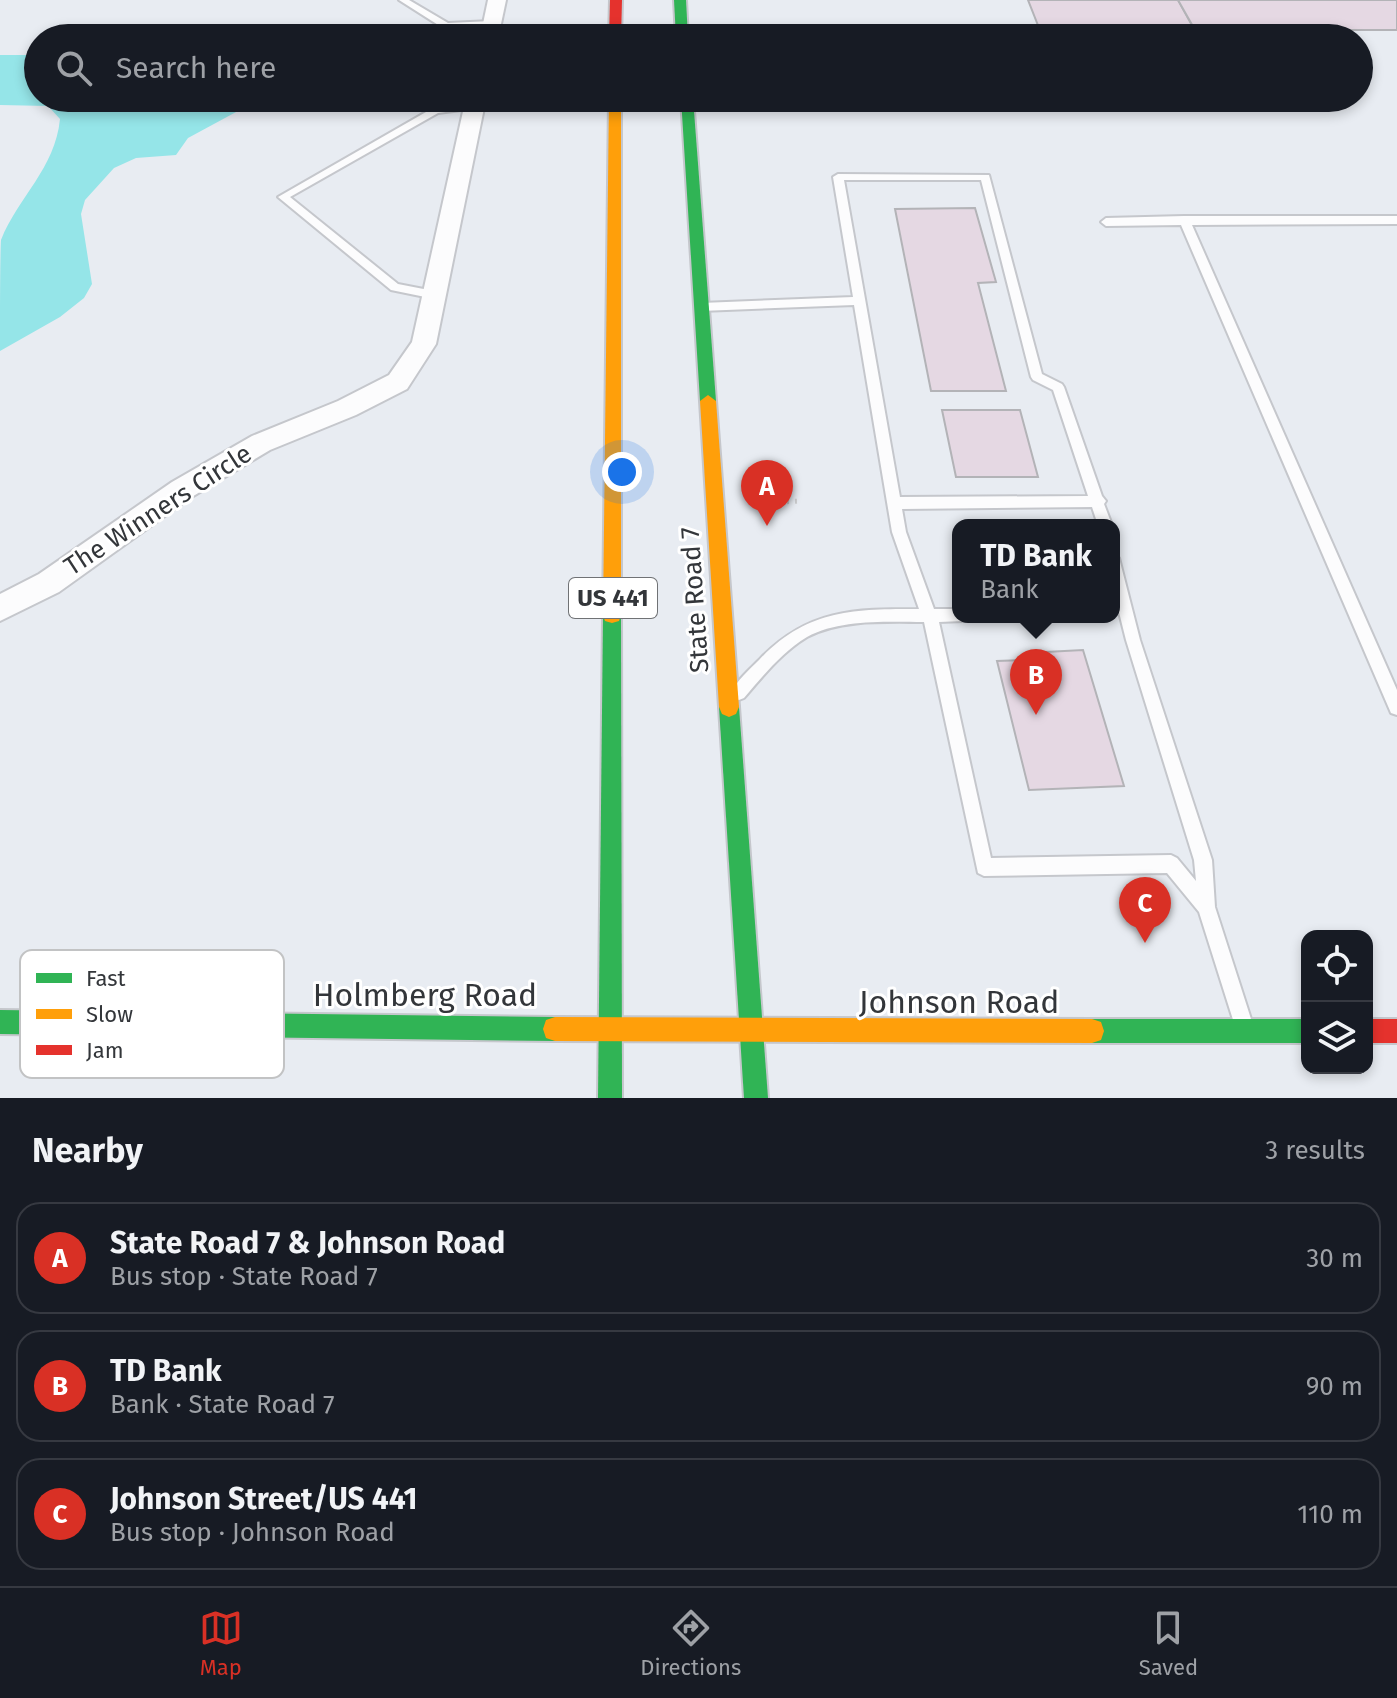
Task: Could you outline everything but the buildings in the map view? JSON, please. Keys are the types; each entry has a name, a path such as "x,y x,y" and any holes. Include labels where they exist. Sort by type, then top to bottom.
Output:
{"main road":[{"path":"615,24 616,0"},
{"path":"680,0 681,24"},
{"name":"US 441","path":"610,1098 615,112"},
{"name":"State Road 7","path":"688,112 756,1098"},
{"name":"Holmberg Road","path":"0,1022 20,1022"},
{"name":"Holmberg Road","path":"284,1024 610,1027"},
{"name":"Johnson Road","path":"610,1027 1301,1031"},
{"path":"1373,1031 1397,1031"}],"street":[{"path":"492,24 497,0"},
{"name":"The Winners Circle","path":"2,602 49,583 181,490 261,443 347,408 398,382 424,344 473,112"}],"lane":[{"path":"403,0 443,24"},
{"path":"432,112 283,197 395,287 435,295"},
{"path":"1104,519 1058,387 1037,377 985,177 838,177 899,532 930,616 984,867 1171,864 1206,907"},
{"path":"1184,220 1397,708"},
{"path":"1106,222 1396,221"},
{"path":"701,307 859,301"},
{"path":"894,503 1099,501"},
{"path":"728,705 775,652 806,630 836,620 952,616"},
{"path":"1121,617 1203,860 1206,907 1246,1031"}],"water":[{"path":"0,55 24,55 24,106 0,105"},
{"path":"54,112 236,112 188,138 176,155 136,158 114,168 85,200 81,214 92,284 84,298 60,317 0,351 1,240 44,168 57,137 60,119"}],"traffic: fast":[{"path":"680,0 681,24"},
{"path":"688,112 708,401"},
{"path":"610,1098 612,615"},
{"path":"729,707 756,1098"},
{"path":"0,1022 20,1022"},
{"path":"284,1026 555,1029"},
{"path":"1092,1031 1301,1031"}],"traffic: slow":[{"path":"612,615 615,112"},
{"path":"708,401 729,707"},
{"path":"555,1029 1092,1031"}],"traffic: jam":[{"path":"615,24 616,0"},
{"path":"1373,1031 1397,1031"}],"place":[{"name":"State Road 7 & Johnson Road","path":"767,526"},
{"name":"TD Bank","path":"1036,715"},
{"name":"Johnson Street/US 441","path":"1145,943"}]}
